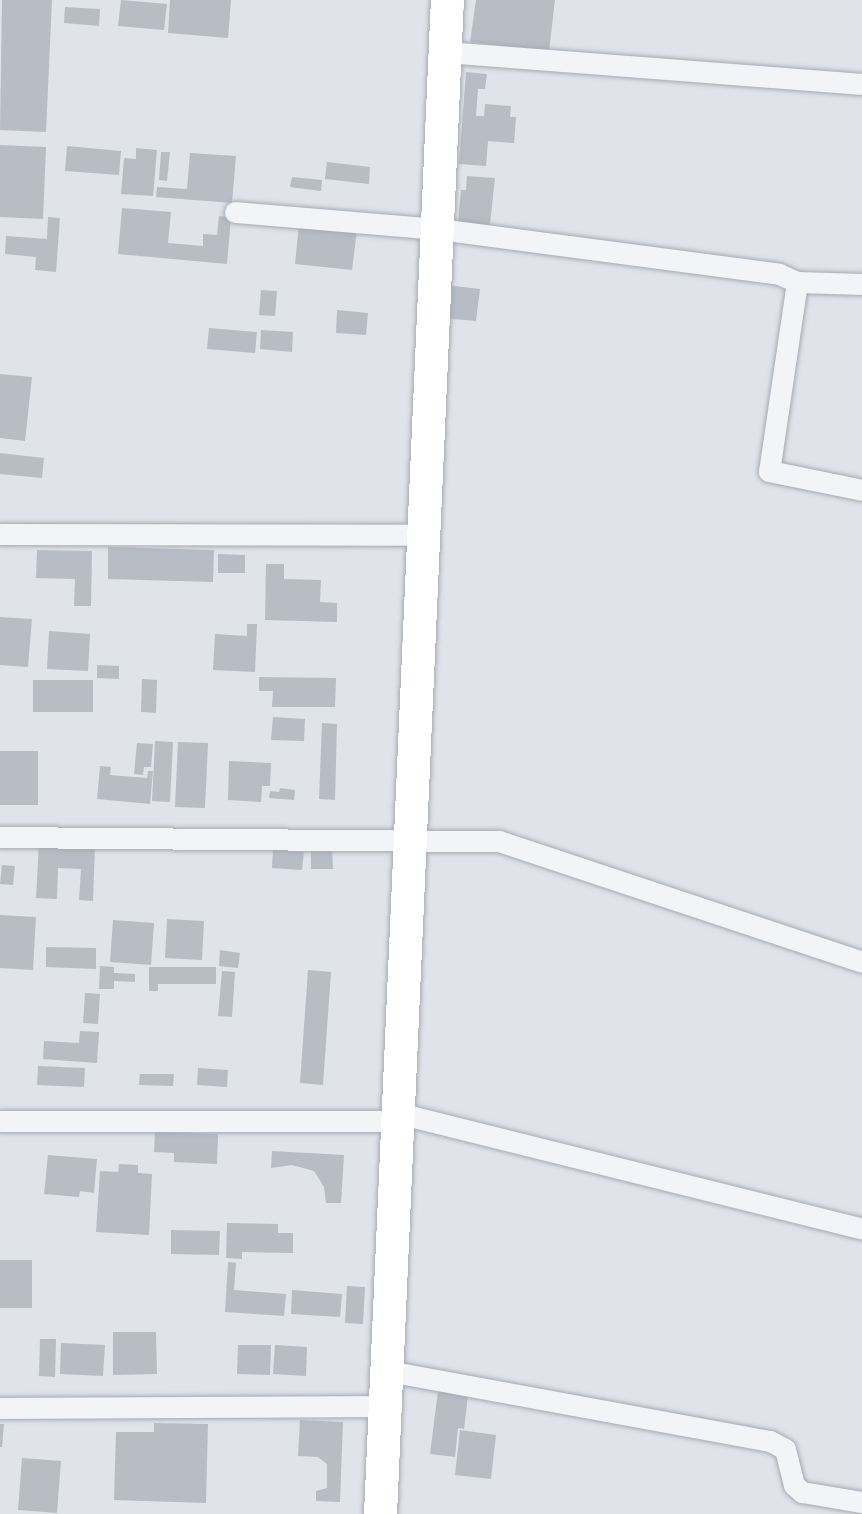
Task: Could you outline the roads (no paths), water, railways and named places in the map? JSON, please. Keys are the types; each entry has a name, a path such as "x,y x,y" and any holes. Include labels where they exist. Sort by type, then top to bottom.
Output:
{"main road":[{"path":"380,1514 439,229 447,0"}],"street":[{"path":"446,52 862,84"},
{"path":"235,212 439,229 778,274 797,282 862,284"},
{"path":"797,282 769,471 862,490"},
{"path":"0,534 425,535"},
{"path":"0,837 499,841 862,962"},
{"path":"0,1121 398,1117 862,1228"},
{"path":"388,1371 770,1441 785,1449 794,1485 802,1492 862,1502"},
{"path":"0,1408 385,1406"}]}
